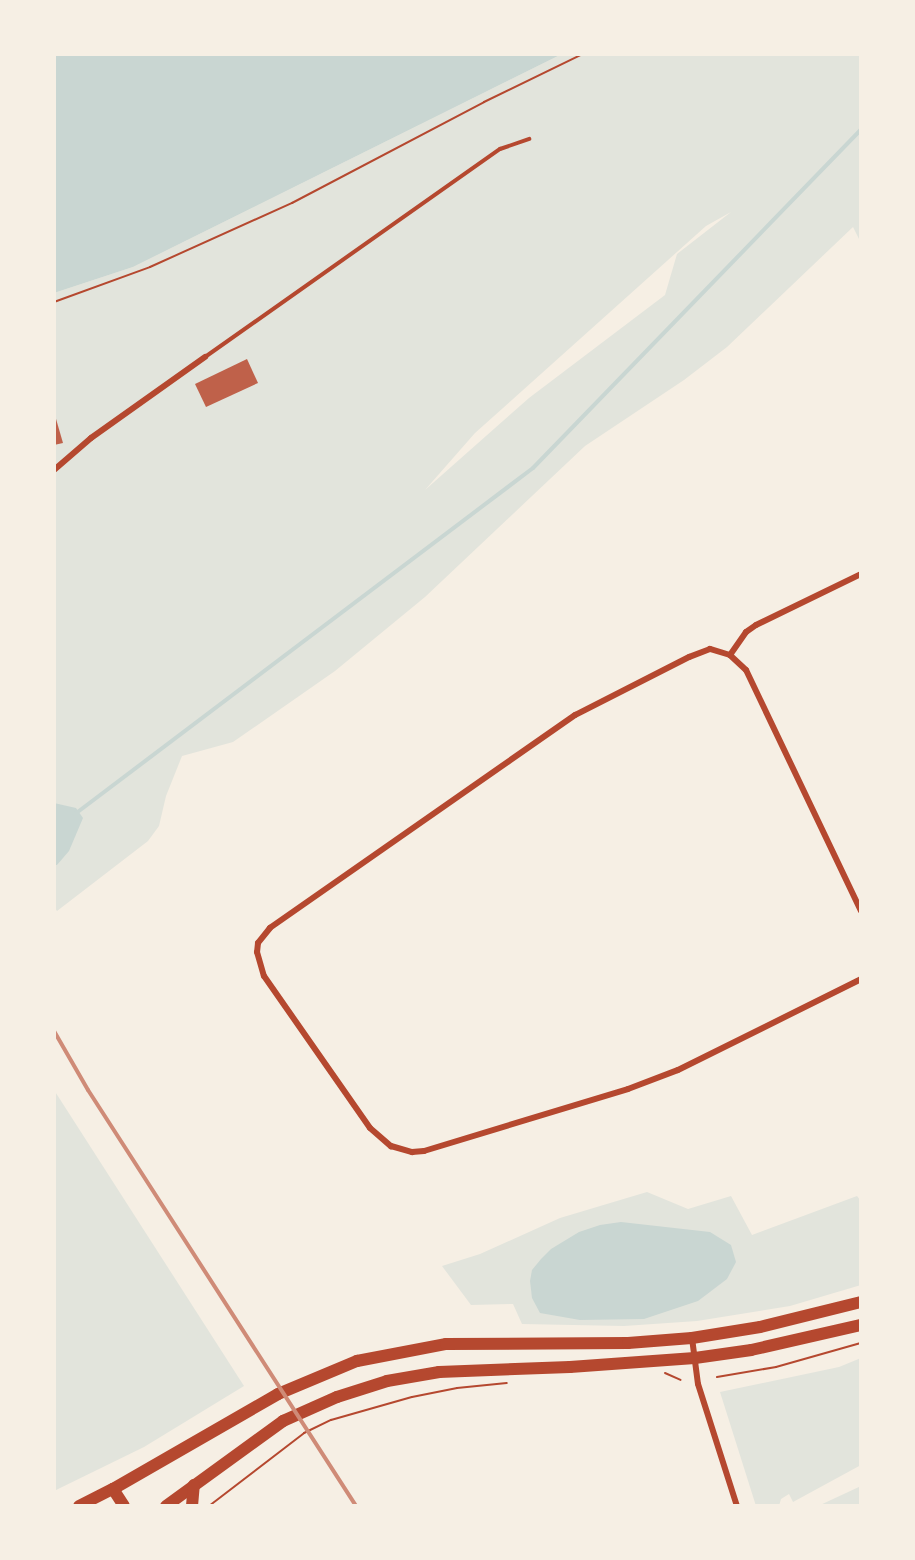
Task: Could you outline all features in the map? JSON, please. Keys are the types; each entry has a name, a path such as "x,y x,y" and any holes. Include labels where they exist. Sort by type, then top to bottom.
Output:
{"main road":[{"path":"92,1503 288,1389 357,1361 446,1344 628,1342 692,1338 771,1324 861,1302"},
{"path":"166,1506 283,1421 337,1397 387,1381 439,1372 570,1367 695,1358 780,1344 861,1324"},
{"path":"192,1506 194,1485"},
{"path":"113,1489 124,1506"}],"street":[{"path":"55,467 205,357"},
{"path":"730,656 746,632 756,625 861,574"},
{"path":"861,911 746,670 730,656 710,650 700,652 575,715 270,928 258,943 258,958 264,976 370,1128 391,1146 412,1152 424,1151 628,1089 678,1070 861,979"},
{"path":"692,1338 698,1384 737,1506"}],"lane":[{"path":"205,357 501,150 529,139"}],"path":[{"path":"54,302 150,267 292,203 484,102 583,54"},
{"path":"717,1377 776,1367 861,1343"},
{"path":"657,1372 681,1380"},
{"path":"209,1506 304,1432 331,1420 379,1404 457,1388 511,1383"}],"shaded area":[{"path":"54,54 562,54 133,267 54,293"},
{"path":"562,54 861,54 861,243 853,227 727,347 684,380 585,446 425,597 335,671 233,742 182,756 166,796 159,826 148,841 57,911 54,907 54,865 57,865 82,818 54,813 54,293 133,267","holes":["731,212 677,254 665,295 529,398 425,490 475,433 706,226"]},
{"path":"54,803 76,808 83,818 69,851 57,865 54,865"},
{"path":"54,1090 244,1386 144,1447 54,1491"},
{"path":"647,1192 688,1209 731,1196 752,1235 857,1196 861,1201 861,1285 790,1306 697,1321 624,1326 522,1324 513,1304 471,1305 442,1266 480,1254 560,1218"},
{"path":"621,1222 710,1232 731,1245 736,1262 727,1279 698,1301 644,1319 580,1320 540,1313 532,1298 530,1281 532,1270 541,1259 551,1249 579,1232 600,1225"},
{"path":"861,1358 861,1465 793,1502 789,1494 781,1499 779,1506 756,1506 720,1392 839,1367"},
{"path":"861,1486 861,1506 818,1506"}],"building":[{"path":"247,359 258,383 206,407 195,384"},
{"path":"54,412 63,443 54,445"}],"waterway":[{"path":"75,814 533,468 861,130"}],"railway":[{"path":"54,1031 88,1090 356,1506"}]}
